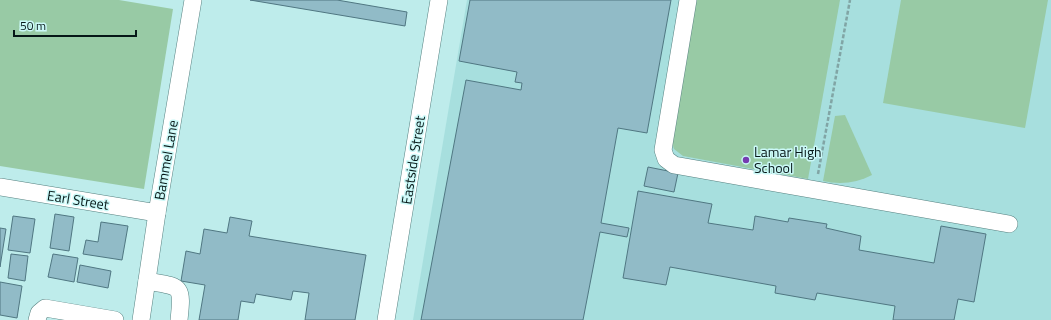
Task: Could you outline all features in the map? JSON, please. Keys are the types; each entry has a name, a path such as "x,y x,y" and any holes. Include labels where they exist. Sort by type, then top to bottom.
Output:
{"street":[{"name":"Bammel Lane","path":"141,320 157,213 193,0"},
{"name":"Eastside Street","path":"386,320 439,0"},
{"path":"688,0 663,150 666,159 674,165 1009,224"},
{"name":"Earl Street","path":"0,187 157,213"},
{"path":"146,282 173,286 180,290 182,296 179,320"},
{"path":"37,320 39,313 45,308 115,320"}],"path":[{"path":"815,190 850,0"}],"shaded area":[{"name":"Lamar High School","path":"467,0 1051,0 1051,320 413,320"}],"green space":[{"path":"0,0 119,0 173,9 144,189 0,166"},
{"path":"696,0 840,0 808,179 683,156 674,149 671,139"},
{"path":"901,0 1048,0 1025,128 883,103"},
{"path":"845,115 872,175 860,180 848,182 836,183 823,181 835,116"}],"building":[{"path":"250,0 337,0 407,12 405,26"},
{"path":"470,0 671,0 647,133 618,128 601,223 629,228 627,237 600,232 583,320 421,320 466,80 521,90 522,83 515,82 517,72 459,61"},
{"path":"648,167 678,173 674,192 644,186"},
{"path":"638,191 712,204 708,223 753,230 755,216 788,222 789,218 827,224 826,228 861,236 859,250 934,263 941,226 986,234 974,302 958,299 954,320 893,320 895,306 817,293 815,300 775,293 776,286 670,267 666,285 623,278"},
{"path":"55,214 74,217 69,251 50,248"},
{"path":"13,216 35,219 30,253 8,250"},
{"path":"230,217 252,221 249,236 366,255 355,320 305,320 309,293 293,291 291,300 256,294 254,303 241,301 238,320 199,320 205,285 181,281 186,251 200,254 204,229 227,233"},
{"path":"101,222 128,226 122,260 83,254 86,240 98,242"},
{"path":"0,228 6,229 0,267"},
{"path":"11,254 28,256 25,281 8,278"},
{"path":"53,254 78,258 74,282 48,277"},
{"path":"80,265 111,271 108,288 77,282"},
{"path":"0,282 22,286 17,318 0,315"}],"place":[{"name":"Lamar High School","path":"746,160"}]}
